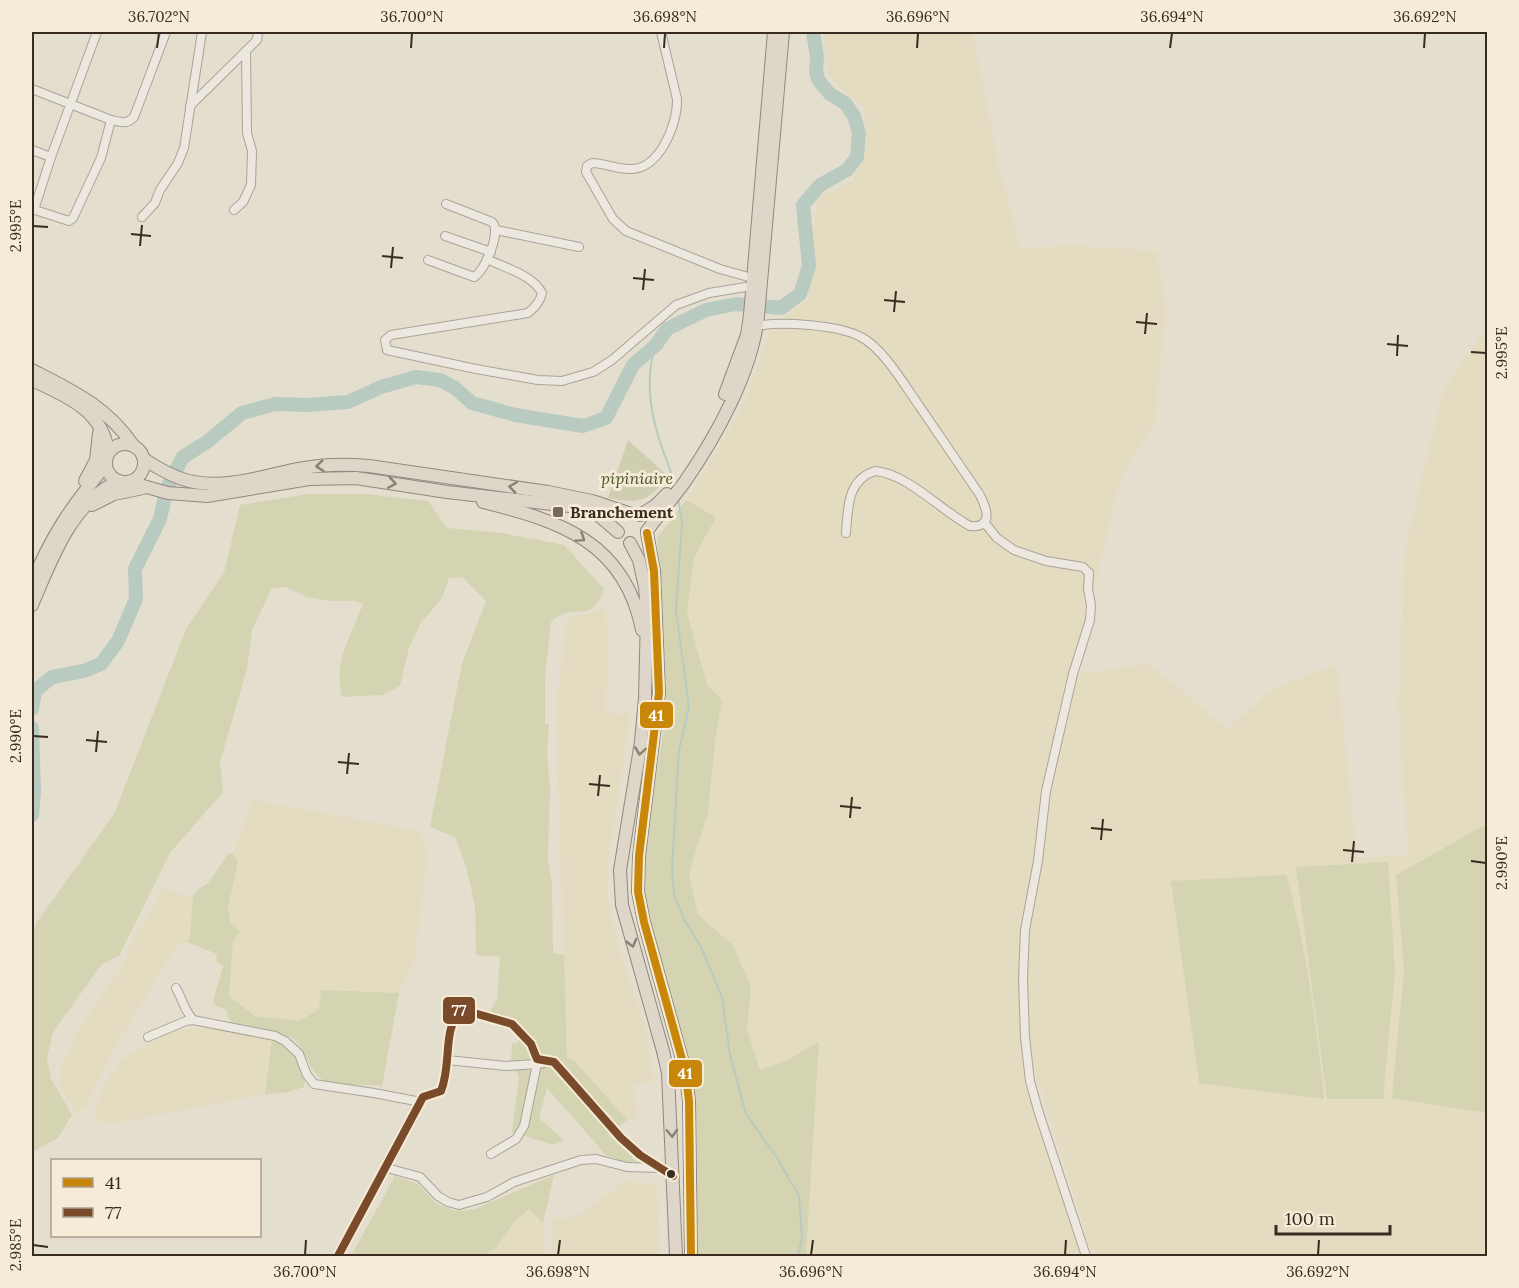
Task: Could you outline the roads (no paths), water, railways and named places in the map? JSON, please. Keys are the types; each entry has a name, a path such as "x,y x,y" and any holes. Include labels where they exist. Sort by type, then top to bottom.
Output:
{"highway":[{"path":"105,466 110,475 124,481 188,495 219,495 293,481 342,477 525,500 585,509 603,518 618,532 622,540 630,543 640,541 682,479 728,387 755,319 754,287 774,32"},
{"path":"754,287 783,32"},
{"path":"32,370 68,388 96,406 114,421 140,451 144,459 160,469 192,482 229,483 306,468 355,465 548,492 592,501 635,514 646,522 654,571 659,693 639,856 638,892 644,922 685,1070 689,1101 691,1257"},
{"path":"32,380 82,406 98,423 105,437 108,452 105,466 50,543 32,583"},
{"path":"32,605 74,512 77,492 91,472 96,460 100,440 98,423"},
{"path":"108,452 117,445 128,443 133,445"},
{"path":"74,512 95,494 141,473 144,459"},
{"path":"74,512 108,496 152,488"},
{"path":"447,492 542,518 574,533 597,550 615,568 629,590 638,614 646,651"},
{"path":"618,532 622,518 655,506 670,496"},
{"path":"630,543 639,560 645,587 646,651 643,725 620,870 622,905 668,1073 676,1257"}],"street":[{"path":"97,32 33,209 69,221 73,218 101,158 111,120"},
{"path":"32,89 111,120 127,122 134,117 166,32"},
{"path":"142,217 156,203 160,190 182,156 202,32"},
{"path":"190,106 257,40 258,32"},
{"path":"661,32 677,99 676,116 668,140 648,164 639,168 630,169 592,163 587,166 586,172 613,219 626,231 720,269 754,287"},
{"path":"234,210 243,202 251,185 252,151 247,133 246,51"},
{"path":"32,150 51,157"},
{"path":"428,260 474,277 478,275 489,256 496,225 446,204"},
{"path":"496,230 579,247"},
{"path":"445,236 489,256 531,280 542,293 541,300 528,313 391,335 385,340 387,350 538,380 562,381 593,372 612,360 676,306 709,293 754,287"},
{"path":"755,319 844,330 863,338 888,361 986,507 987,515 984,522 977,527 970,526 905,482 892,475 875,471 860,478 852,489 846,533"},
{"path":"984,522 997,538 1014,550 1046,561 1083,567 1089,573 1090,620 1073,674 1046,791 1038,861 1025,930 1023,967 1025,1037 1030,1081 1086,1257"},
{"path":"176,988 181,996 181,1003 194,1020"},
{"path":"338,1257 423,1097 441,1091 445,1082 452,1019 460,1009 512,1024 531,1044 537,1059 554,1062 621,1138 640,1155 673,1176"},
{"path":"148,1036 194,1020 275,1036 285,1041 299,1054 307,1075 314,1084 421,1102"},
{"path":"447,1060 499,1065 554,1062"},
{"path":"491,1154 516,1139 524,1126 537,1064"},
{"path":"387,1168 420,1177 438,1196 459,1205 487,1197 514,1182 588,1159 603,1160 627,1167 662,1168"}],"waterway":[{"path":"32,709 35,691 52,677 84,671 101,664 118,641 136,599 135,569 160,519 167,488 183,457 207,442 242,413 275,404 308,405 348,402 381,387 416,377 440,380 455,388 472,403 515,415 583,426 606,418 633,365 656,345 667,329 706,310 736,304 781,308 800,294 809,266 803,205 820,185 847,170 857,157 859,133 854,116 845,103 830,94 819,81 816,73 817,57 813,32"},
{"path":"656,345 651,368 651,406 675,486"},
{"path":"678,497 682,523 676,610 689,707 679,751 672,869 674,894 684,919 701,947 722,997 730,1055 746,1114 777,1158 799,1196 802,1238 798,1256"},
{"path":"32,728 34,790 32,815"}],"place":[{"name":"Branchement","path":"558,512"}],"park label":[{"name":"pipiniaire","path":"637,478"}]}
